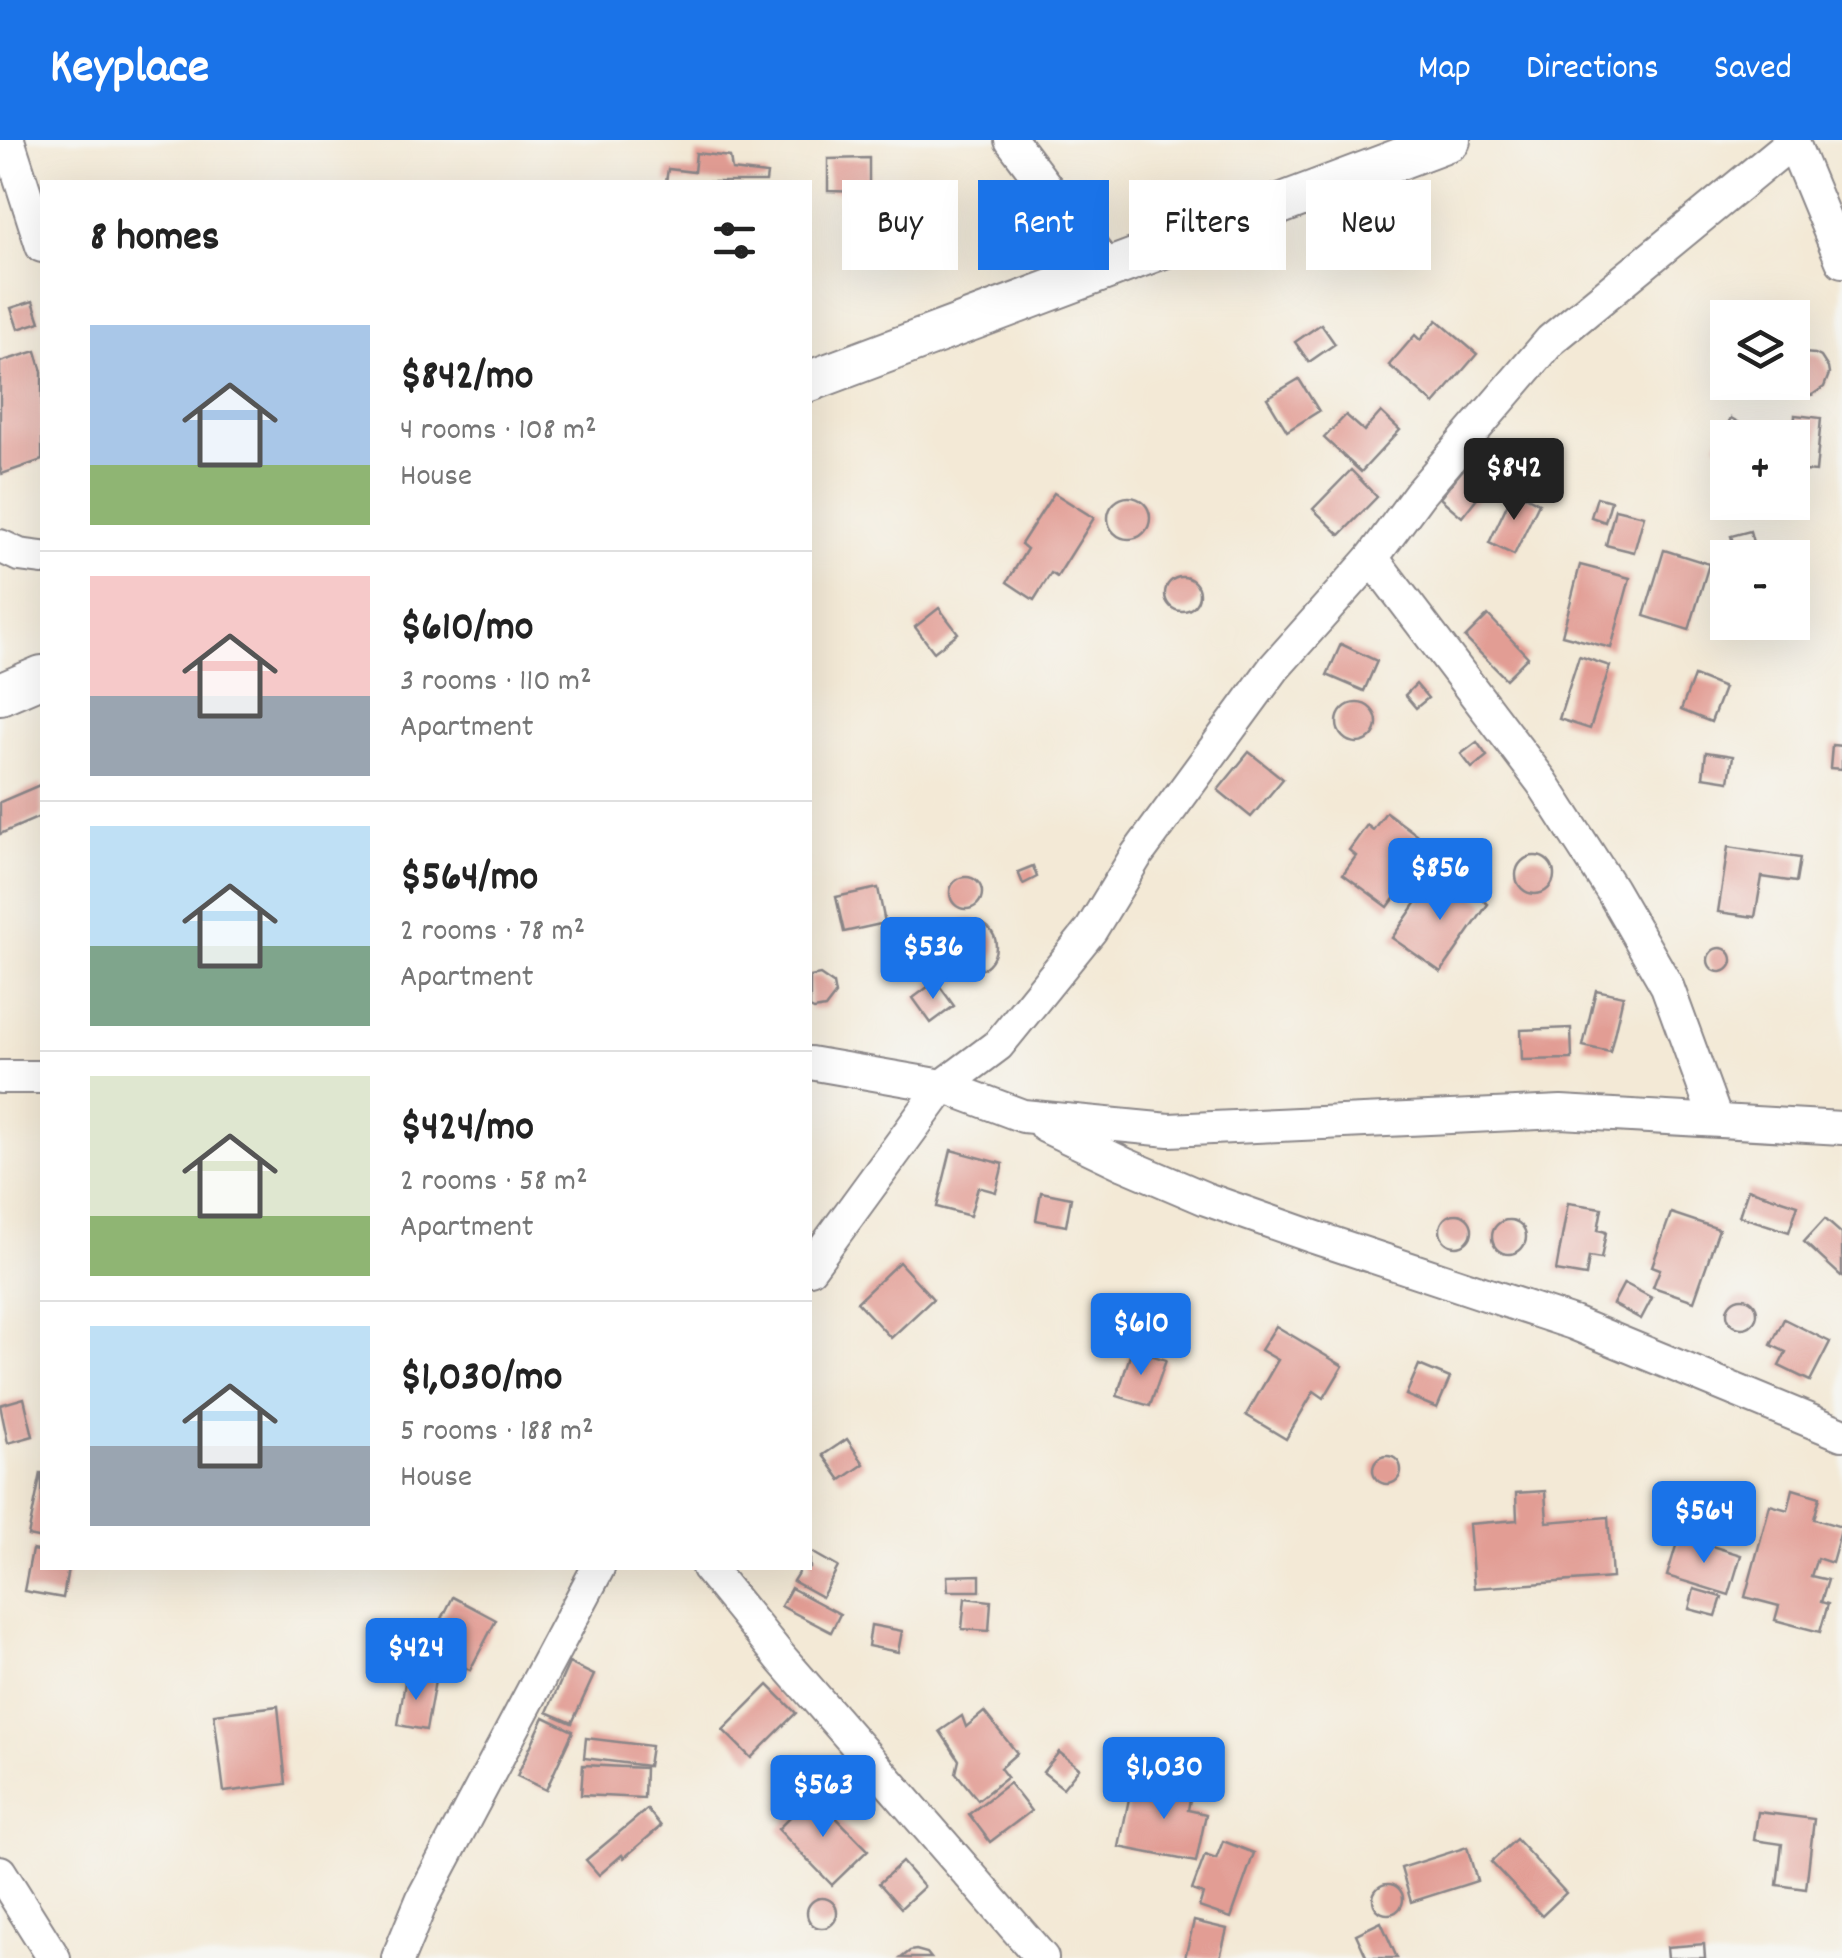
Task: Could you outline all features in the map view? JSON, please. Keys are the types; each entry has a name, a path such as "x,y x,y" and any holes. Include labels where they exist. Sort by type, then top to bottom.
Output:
{"street":[{"path":"8,140 40,240"},
{"path":"1011,140 1041,180"},
{"path":"1109,269 1450,140"},
{"path":"812,1265 943,1086 998,1045 1091,930 1136,856 1274,668 1372,558 1420,492 1551,340 1792,141 1842,261"},
{"path":"812,380 1105,270"},
{"path":"0,546 19,555 40,558"},
{"path":"1372,558 1542,782 1611,889 1667,986 1716,1120"},
{"path":"0,694 40,677"},
{"path":"812,1063 943,1086 1023,1116 1206,1199 1573,1323 1842,1434"},
{"path":"0,1077 40,1077"},
{"path":"1023,1116 1169,1130 1562,1112 1842,1128"},
{"path":"398,1958 423,1898 597,1570"},
{"path":"710,1570 781,1658 1042,1958"},
{"path":"0,1872 54,1958"}],"building":[{"path":"696,153 730,157 732,170 767,174 766,180 666,180 668,169 694,172"},
{"path":"869,158 869,180 842,180 842,191 828,191 828,159"},
{"path":"33,301 40,322 18,329 11,308"},
{"path":"1437,320 1477,354 1434,404 1389,365 1415,335 1420,340"},
{"path":"1321,324 1335,344 1309,362 1295,342"},
{"path":"36,351 40,365 40,461 2,474 0,467 0,362"},
{"path":"1810,354 1821,357 1829,374 1824,387 1812,395"},
{"path":"1299,379 1319,411 1287,431 1267,398"},
{"path":"1381,412 1400,430 1361,472 1324,438 1346,415 1364,431"},
{"path":"1795,415 1821,418 1816,472 1810,472 1810,420 1795,420"},
{"path":"1465,467 1487,485 1462,517 1440,498"},
{"path":"1351,470 1377,497 1340,535 1313,509"},
{"path":"1514,490 1539,503 1514,555 1489,543"},
{"path":"1054,493 1094,518 1057,577 1051,573 1034,600 1007,582 1027,549 1021,544"},
{"path":"1129,497 1144,503 1150,518 1144,533 1129,539 1114,533 1108,518 1114,503"},
{"path":"1597,497 1611,501 1605,522 1591,517"},
{"path":"1615,509 1644,516 1634,552 1606,545"},
{"path":"1750,531 1752,540 1732,540 1731,536"},
{"path":"1664,550 1709,564 1689,630 1644,616"},
{"path":"1580,565 1630,578 1611,648 1562,635"},
{"path":"1182,577 1194,582 1199,594 1194,606 1182,611 1170,606 1165,594 1170,582"},
{"path":"939,608 958,633 934,652 915,627"},
{"path":"1488,615 1528,657 1506,679 1465,638"},
{"path":"1341,644 1377,661 1364,691 1327,675"},
{"path":"1579,656 1610,666 1590,729 1559,719"},
{"path":"1694,676 1724,688 1711,722 1681,710"},
{"path":"1416,684 1428,698 1416,708 1405,695"},
{"path":"1357,703 1371,709 1377,723 1371,737 1357,743 1343,737 1337,723 1343,709"},
{"path":"1477,742 1487,756 1472,768 1461,754"},
{"path":"1832,745 1842,746 1842,769 1830,768"},
{"path":"1249,752 1283,779 1251,817 1218,790"},
{"path":"1706,752 1733,756 1729,781 1703,777"},
{"path":"40,785 40,817 0,834 0,802"},
{"path":"1386,812 1443,854 1421,882 1411,875 1388,907 1343,874 1356,856 1349,850 1367,825 1373,830"},
{"path":"1728,847 1800,858 1796,882 1762,877 1755,917 1718,912"},
{"path":"1535,856 1548,862 1554,875 1548,888 1535,894 1522,888 1516,875 1522,862"},
{"path":"1033,866 1037,877 1023,884 1018,872"},
{"path":"966,877 977,882 982,893 977,904 966,909 955,904 950,893 955,882"},
{"path":"1450,878 1488,904 1441,972 1392,938 1428,886 1439,894"},
{"path":"878,888 885,923 844,932 836,897"},
{"path":"970,920 989,927 996,946 989,965 970,972 951,965 944,946 951,927"},
{"path":"1720,948 1732,960 1720,972 1708,960"},
{"path":"820,975 833,984 835,995 825,1008 812,1009 812,977"},
{"path":"936,981 954,1006 931,1023 913,998"},
{"path":"1596,990 1623,996 1610,1052 1583,1046"},
{"path":"1571,1028 1572,1059 1522,1060 1521,1030"},
{"path":"951,1150 1003,1164 996,1192 978,1187 970,1216 937,1207"},
{"path":"1748,1189 1798,1205 1789,1232 1739,1216"},
{"path":"1041,1192 1071,1198 1066,1226 1036,1220"},
{"path":"1568,1203 1602,1208 1598,1230 1606,1232 1601,1259 1589,1257 1586,1276 1556,1271"},
{"path":"1671,1213 1719,1229 1694,1301 1653,1287 1660,1269 1652,1266"},
{"path":"1456,1214 1467,1219 1472,1230 1467,1241 1456,1246 1445,1241 1440,1230 1445,1219"},
{"path":"1825,1219 1842,1234 1842,1277 1804,1242"},
{"path":"1509,1220 1521,1225 1526,1237 1521,1249 1509,1254 1497,1249 1492,1237 1497,1225"},
{"path":"899,1262 933,1299 891,1338 857,1302"},
{"path":"1624,1283 1652,1298 1641,1319 1613,1304"},
{"path":"1742,1298 1753,1302 1757,1313 1753,1324 1742,1328 1731,1324 1727,1313 1731,1302"},
{"path":"1784,1319 1830,1342 1810,1381 1779,1366 1786,1352 1771,1345"},
{"path":"1276,1326 1343,1366 1324,1398 1314,1391 1286,1439 1246,1415 1278,1360 1261,1350"},
{"path":"1132,1349 1166,1360 1150,1406 1117,1396"},
{"path":"1419,1365 1450,1378 1437,1408 1406,1395"},
{"path":"24,1398 33,1436 8,1443 0,1405"},
{"path":"847,1439 864,1464 841,1480 823,1455"},
{"path":"1387,1456 1397,1460 1401,1470 1397,1480 1387,1484 1377,1480 1373,1470 1377,1460"},
{"path":"40,1478 40,1539 28,1536"},
{"path":"1793,1489 1820,1497 1814,1519 1842,1527 1832,1563 1817,1558 1811,1576 1828,1580 1821,1602 1828,1604 1820,1632 1775,1620 1779,1606 1745,1597 1770,1505 1788,1510"},
{"path":"1545,1491 1547,1522 1608,1517 1612,1578 1474,1588 1469,1524 1517,1520 1516,1493"},
{"path":"1679,1536 1741,1555 1729,1595 1667,1576"},
{"path":"32,1550 40,1552 40,1570 68,1570 63,1598 24,1591"},
{"path":"812,1552 838,1567 822,1597 793,1581 800,1570 812,1570"},
{"path":"980,1575 980,1591 948,1591 947,1576"},
{"path":"791,1588 840,1614 831,1632 781,1606"},
{"path":"1694,1589 1722,1597 1716,1616 1689,1609"},
{"path":"453,1597 496,1620 470,1670 427,1648"},
{"path":"965,1598 991,1601 989,1631 962,1629"},
{"path":"871,1625 902,1631 898,1652 868,1646"},
{"path":"569,1663 594,1675 572,1723 547,1712"},
{"path":"406,1676 435,1681 426,1730 398,1725"},
{"path":"768,1685 796,1713 751,1758 723,1730"},
{"path":"278,1706 286,1784 224,1792 214,1714"},
{"path":"984,1712 1017,1753 1000,1768 1007,1777 978,1800 956,1773 959,1760 940,1731 962,1716 966,1727"},
{"path":"544,1717 573,1731 546,1790 517,1776"},
{"path":"586,1738 651,1746 648,1766 584,1758"},
{"path":"1059,1752 1079,1768 1063,1788 1043,1772"},
{"path":"583,1765 645,1768 644,1798 581,1795"},
{"path":"1156,1775 1193,1782 1188,1810 1206,1814 1196,1862 1119,1847 1130,1794 1151,1798"},
{"path":"1009,1783 1031,1811 990,1842 969,1814"},
{"path":"813,1794 868,1850 832,1885 778,1829"},
{"path":"647,1809 661,1826 599,1875 586,1860"},
{"path":"1758,1812 1814,1819 1806,1889 1777,1885 1782,1844 1754,1840"},
{"path":"1516,1839 1566,1893 1542,1916 1491,1862"},
{"path":"1223,1841 1254,1853 1231,1918 1199,1907 1203,1894 1192,1890 1205,1855 1216,1859"},
{"path":"1467,1847 1477,1881 1411,1902 1401,1868"},
{"path":"902,1862 924,1887 901,1908 879,1883"},
{"path":"1388,1884 1399,1888 1403,1899 1399,1910 1388,1914 1377,1910 1373,1899 1377,1888"},
{"path":"822,1898 836,1907 837,1913 828,1927 822,1928 808,1919 807,1913 816,1899"},
{"path":"1194,1921 1227,1929 1220,1958 1185,1958"},
{"path":"1381,1922 1397,1958 1367,1958 1356,1934"},
{"path":"1704,1944 1705,1958 1668,1958 1667,1947"},
{"path":"910,1951 931,1958 901,1958"}]}
